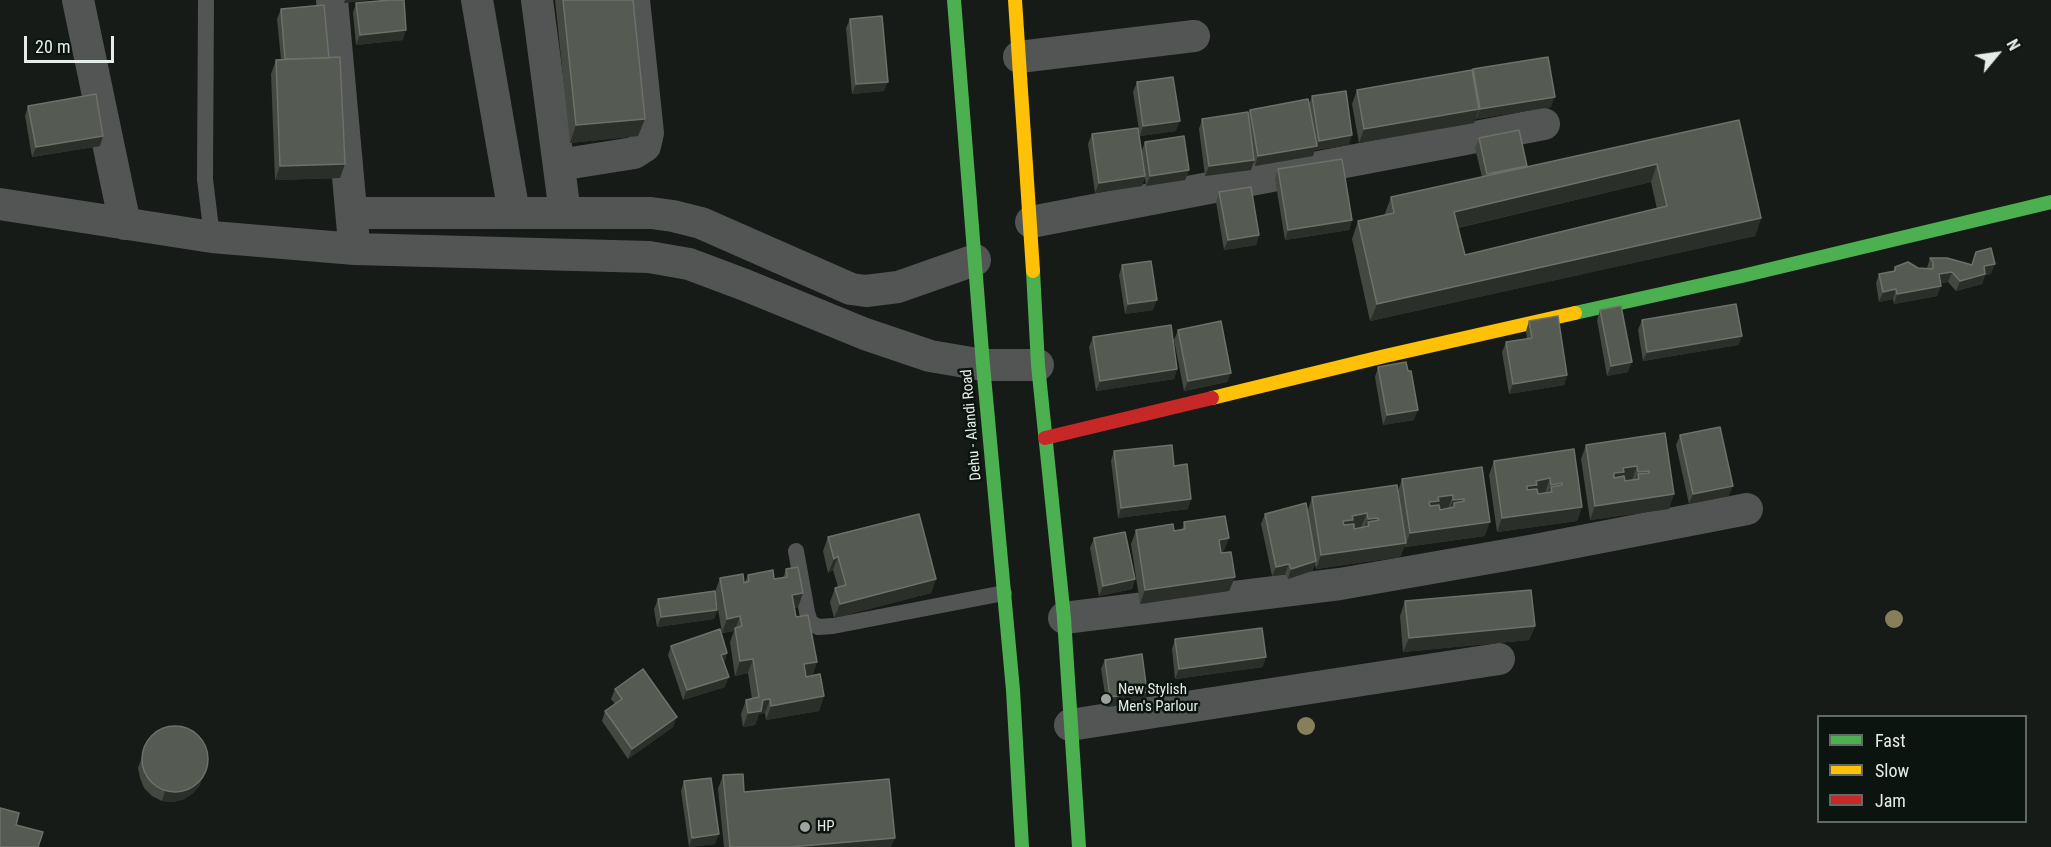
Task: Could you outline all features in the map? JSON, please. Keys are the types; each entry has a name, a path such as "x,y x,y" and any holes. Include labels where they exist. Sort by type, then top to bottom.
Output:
{"main road":[{"name":"Dehu - Alandi Road","path":"954,0 983,365 1013,690 1022,847"},
{"path":"1015,0 1031,222 1038,365 1064,618 1079,847"},
{"path":"1045,438 1385,356 1742,276 2051,202"}],"street":[{"path":"78,0 125,224"},
{"path":"332,0 355,249"},
{"path":"477,0 513,213"},
{"path":"537,0 565,213"},
{"path":"559,165 634,153 645,146 648,133 634,0"},
{"path":"1019,57 1194,36"},
{"path":"1031,222 1544,124"},
{"path":"0,204 212,237 355,249 649,257 690,264 865,334 930,356 983,365 1038,365"},
{"path":"352,213 651,213 692,221 851,289 867,291 898,287 975,260"},
{"path":"1064,618 1340,584 1747,509"},
{"path":"1070,725 1499,659"}],"lane":[{"path":"206,2 205,179 212,237"},
{"path":"796,551 807,612 810,622 818,627 1004,593"}],"building":[{"path":"404,0 406,30 360,35 356,3"},
{"path":"563,0 633,0 645,119 576,125"},
{"path":"324,5 329,58 285,59 281,9"},
{"path":"882,16 888,82 856,84 850,19"},
{"path":"340,57 345,164 280,166 276,60"},
{"path":"1548,57 1555,97 1480,109 1473,69"},
{"path":"1472,70 1479,109 1364,129 1357,90"},
{"path":"1173,77 1180,121 1143,126 1137,82"},
{"path":"1346,91 1352,135 1319,141 1312,96"},
{"path":"96,94 103,136 36,147 28,106"},
{"path":"1308,99 1317,146 1258,156 1250,110"},
{"path":"1248,112 1254,160 1209,166 1202,119"},
{"path":"1739,120 1761,218 1377,304 1358,221 1394,213 1391,197","holes":["1657,164 1667,206 1465,255 1454,212"]},
{"path":"1138,128 1145,176 1099,183 1092,134"},
{"path":"1519,130 1527,166 1487,174 1479,138"},
{"path":"1184,136 1189,170 1150,176 1145,142"},
{"path":"1342,159 1352,220 1288,230 1278,169"},
{"path":"1251,187 1259,235 1228,240 1219,192"},
{"path":"1991,248 1995,264 1984,266 1985,274 1960,281 1952,272 1939,274 1941,286 1897,294 1896,289 1883,292 1879,274 1895,271 1895,267 1908,262 1918,268 1933,269 1933,262 1930,258 1947,258 1972,265 1976,252"},
{"path":"1151,261 1157,300 1128,304 1122,265"},
{"path":"1736,304 1742,336 1647,352 1642,320"},
{"path":"1621,306 1632,362 1611,366 1600,310"},
{"path":"1558,316 1567,375 1513,384 1506,342 1532,338 1529,321"},
{"path":"1221,321 1231,373 1188,381 1178,330"},
{"path":"1171,325 1177,369 1100,381 1093,337"},
{"path":"1406,362 1408,371 1411,371 1418,410 1387,415 1378,367"},
{"path":"1720,427 1733,486 1693,494 1680,435"},
{"path":"1665,433 1674,494 1595,506 1586,445","holes":["1637,466 1638,472 1649,471 1649,473 1638,474 1639,479 1625,481 1624,476 1614,478 1614,473 1624,472 1623,468"]},
{"path":"1172,445 1174,466 1187,464 1191,499 1121,508 1114,451"},
{"path":"1574,449 1582,507 1502,518 1494,461","holes":["1550,478 1551,485 1562,483 1562,485 1551,487 1552,492 1538,494 1537,489 1527,490 1527,486 1537,485 1536,481"]},
{"path":"1482,467 1490,522 1410,533 1402,479","holes":["1453,495 1453,500 1464,499 1464,501 1454,503 1454,507 1440,510 1439,505 1430,506 1429,502 1439,501 1438,497"]},
{"path":"1397,485 1406,543 1321,555 1312,497","holes":["1367,513 1368,519 1378,518 1379,520 1368,522 1369,526 1354,529 1354,524 1344,525 1343,521 1353,520 1352,516"]},
{"path":"1306,503 1316,561 1291,569 1289,564 1276,567 1265,514"},
{"path":"919,514 936,579 840,604 835,588 846,585 838,556 834,559 828,537"},
{"path":"1225,516 1229,538 1219,540 1221,553 1231,552 1235,577 1145,590 1136,530 1173,524 1174,531 1185,529 1184,522"},
{"path":"1125,532 1135,579 1103,586 1094,538"},
{"path":"798,567 803,593 792,595 796,617 808,615 817,662 804,664 806,677 820,674 824,696 771,706 770,699 763,700 761,711 748,713 746,700 759,697 753,659 740,661 735,628 742,626 740,616 727,619 720,578 743,574 744,583 749,581 748,575 773,570 774,579 787,577 786,569"},
{"path":"1531,590 1535,626 1409,638 1405,601"},
{"path":"715,591 717,610 661,617 658,599"},
{"path":"1262,628 1266,657 1179,669 1175,639"},
{"path":"720,629 727,653 721,655 729,677 687,690 671,646"},
{"path":"1142,654 1147,692 1110,697 1105,660"},
{"path":"643,669 677,717 632,749 605,711 622,699 615,689"},
{"path":"175,726 187,729 198,736 205,747 208,759 205,771 198,782 187,789 175,792 163,789 152,782 145,771 142,759 145,747 152,736 163,729"},
{"name":"HP","path":"743,774 744,792 889,779 895,838 790,847 730,847 723,775"},
{"path":"711,778 719,834 692,838 684,781"},
{"path":"0,808 19,813 16,825 43,832 38,847 0,847"}],"traffic: fast":[{"path":"954,0 983,365 1013,690 1022,847"},
{"path":"1575,313 1742,276 2051,202"},
{"path":"1033,271 1038,365 1064,618 1079,847"}],"traffic: slow":[{"path":"1015,0 1033,271"},
{"path":"1212,398 1575,313"}],"traffic: jam":[{"path":"1045,438 1212,398"}],"place":[{"name":"New Stylish Men's Parlour","path":"1106,699"},
{"name":"HP","path":"805,827"}]}
